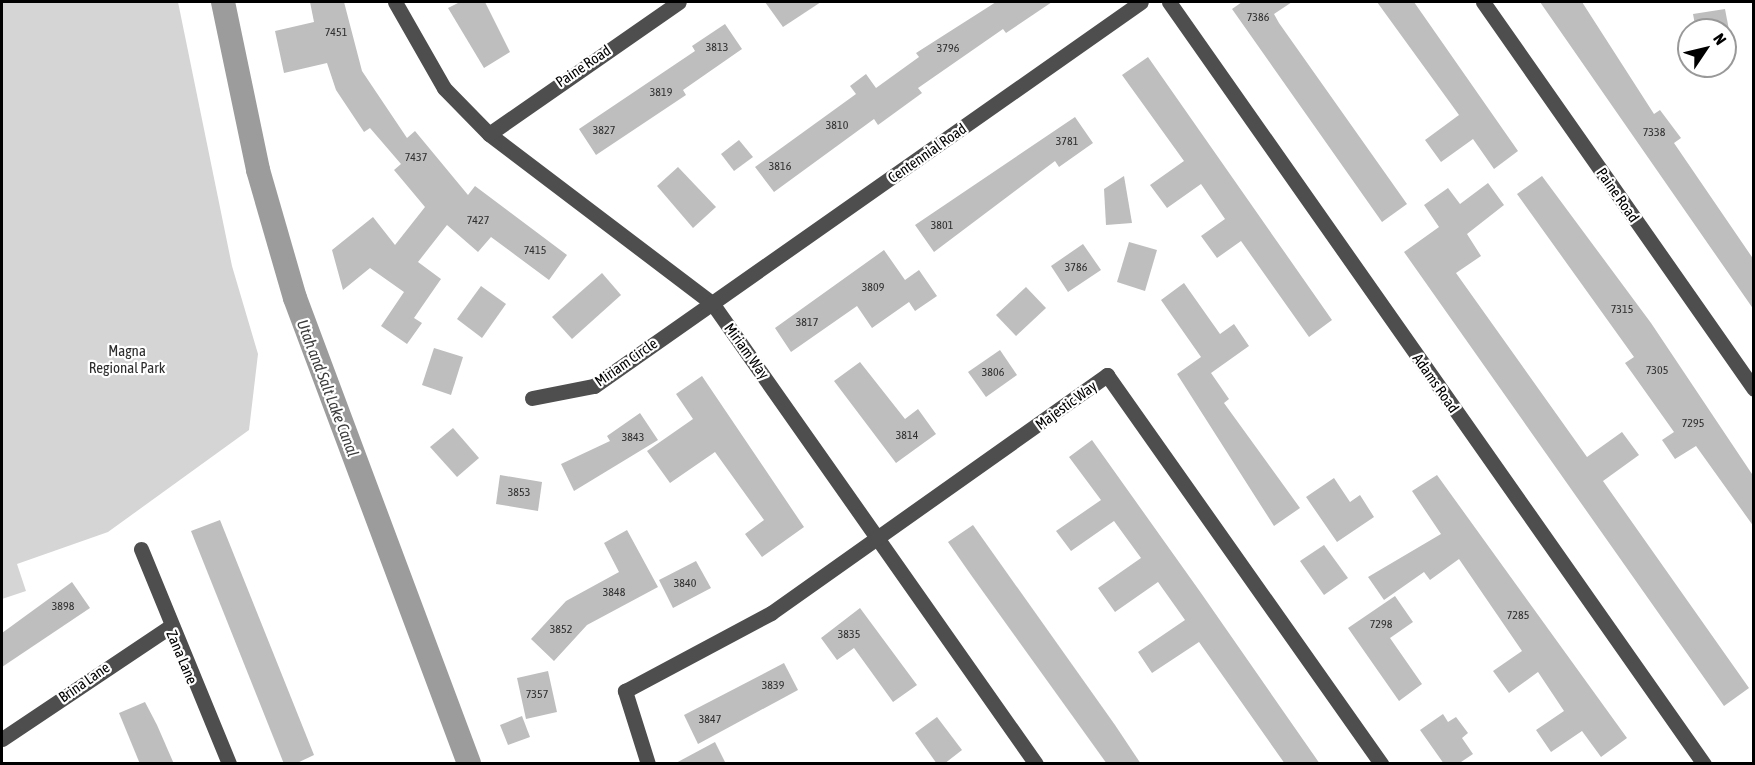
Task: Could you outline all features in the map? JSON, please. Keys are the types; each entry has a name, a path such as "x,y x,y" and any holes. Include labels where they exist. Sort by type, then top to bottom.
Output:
{"street":[{"name":"Miriam Way","path":"394,2 444,88 489,134 712,303 1036,764"},
{"name":"Paine Road","path":"489,134 679,2"},
{"name":"Centennial Road","path":"712,303 1141,2"},
{"name":"Adams Road","path":"1169,2 1704,764"},
{"name":"Paine Road","path":"1483,2 1754,389"},
{"name":"Miriam Circle","path":"532,398 594,386 712,303"},
{"name":"Majestic Way","path":"648,764 625,691 748,628 1107,375 1381,764"},
{"name":"Zana Lane","path":"141,549 169,627 229,764"},
{"name":"Brina Lane","path":"2,740 169,627"}],"green space":[{"name":"Magna Regional Park","path":"2,2 178,2 232,266 258,354 249,430 108,532 17,564 26,591 2,599"}],"building":[{"path":"310,2 344,2 362,71 407,138 415,131 468,195 475,186 567,255 549,280 491,237 478,252 447,225 418,262 441,279 414,318 422,323 407,344 381,326 404,292 370,268 343,290 332,250 373,217 395,245 425,207 394,170 401,164 370,128 364,132 336,90 327,63 284,73 275,31 314,22"},
{"path":"460,2 485,2 510,52 484,68 448,8"},
{"path":"765,2 821,2 783,27"},
{"path":"996,2 1052,2 1006,33 1003,29 918,88 922,93 878,125 874,119 774,192 755,167 856,94 850,86 866,74 876,88 919,57 916,53"},
{"path":"1242,2 1292,2 1274,14 1279,23 1407,204 1382,222 1232,9"},
{"path":"1377,2 1414,2 1518,151 1494,169 1473,139 1441,162 1425,140 1459,115"},
{"path":"1540,2 1582,2 1654,114 1660,110 1681,138 1674,143 1754,260 1754,310"},
{"path":"1725,9 1727,18 1694,18 1693,14"},
{"path":"725,24 742,49 683,90 686,95 596,155 579,129 695,51 692,46"},
{"path":"1148,57 1332,320 1309,337 1241,241 1217,258 1201,236 1225,219 1201,184 1167,208 1150,185 1184,161 1122,75"},
{"path":"1075,117 1093,143 1059,167 1055,161 934,252 915,225"},
{"path":"739,140 753,157 734,171 721,154"},
{"path":"678,167 716,207 693,228 657,186"},
{"path":"1124,176 1132,223 1106,225 1104,189"},
{"path":"1542,176 1651,323 1754,477 1754,527 1696,446 1675,459 1662,440 1674,432 1625,363 1634,357 1517,194"},
{"path":"1488,183 1504,205 1467,234 1481,256 1456,273 1587,457 1622,432 1639,455 1603,481 1749,688 1724,706 1404,252 1439,227 1424,205 1448,188 1460,204"},
{"path":"1129,242 1157,250 1145,291 1117,282"},
{"path":"1083,244 1101,270 1068,292 1051,266"},
{"path":"884,250 905,280 919,270 937,296 915,311 909,302 872,328 857,306 791,352 775,328"},
{"path":"602,273 621,295 572,339 552,317"},
{"path":"1184,283 1220,334 1234,324 1249,346 1211,373 1229,399 1224,403 1300,508 1274,526 1177,374 1201,357 1161,300"},
{"path":"481,286 506,304 482,338 457,319"},
{"path":"1026,287 1046,308 1016,336 996,315"},
{"path":"434,348 463,357 451,395 422,385"},
{"path":"1000,350 1017,375 986,397 968,372"},
{"path":"860,362 905,419 918,409 936,434 896,463 834,381"},
{"path":"702,376 804,527 762,557 745,534 764,520 715,452 670,483 647,451 693,419 676,394"},
{"path":"640,413 658,440 574,491 561,464 610,441 607,436"},
{"path":"453,428 479,458 457,477 430,447"},
{"path":"1092,440 1320,764 1285,764 1199,642 1152,673 1138,652 1185,620 1158,582 1115,612 1098,588 1141,558 1114,521 1071,551 1056,531 1101,500 1069,457"},
{"path":"500,475 542,482 538,511 496,504"},
{"path":"1437,475 1627,738 1601,757 1582,731 1551,752 1536,730 1564,711 1538,672 1509,693 1493,671 1522,651 1459,559 1430,580 1424,572 1384,600 1368,577 1441,534 1412,491"},
{"path":"1334,478 1350,502 1360,495 1374,517 1337,542 1306,497"},
{"path":"220,520 314,755 295,764 284,764 191,531"},
{"path":"973,525 1141,764 1107,764 971,575 948,542"},
{"path":"627,530 658,587 587,625 554,661 531,639 566,601 619,572 604,543"},
{"path":"1324,545 1348,578 1324,595 1300,561"},
{"path":"696,561 711,588 673,608 659,580"},
{"path":"72,582 90,608 2,667 2,633"},
{"path":"1395,596 1413,622 1390,638 1422,684 1399,701 1348,628"},
{"path":"860,608 917,685 893,702 854,648 837,660 821,638"},
{"path":"784,663 798,690 698,744 684,715"},
{"path":"548,671 557,712 526,719 517,678"},
{"path":"145,702 174,764 140,764 119,713"},
{"path":"1443,714 1448,722 1456,717 1468,733 1462,738 1473,754 1458,764 1444,764 1420,730"},
{"path":"522,716 530,737 508,745 500,725"},
{"path":"937,717 962,750 944,764 937,764 915,733"},
{"path":"715,742 726,764 674,764"}],"waterway":[{"name":"Utah and Salt Lake Canal","path":"223,2 258,170 295,298 469,764"}]}
